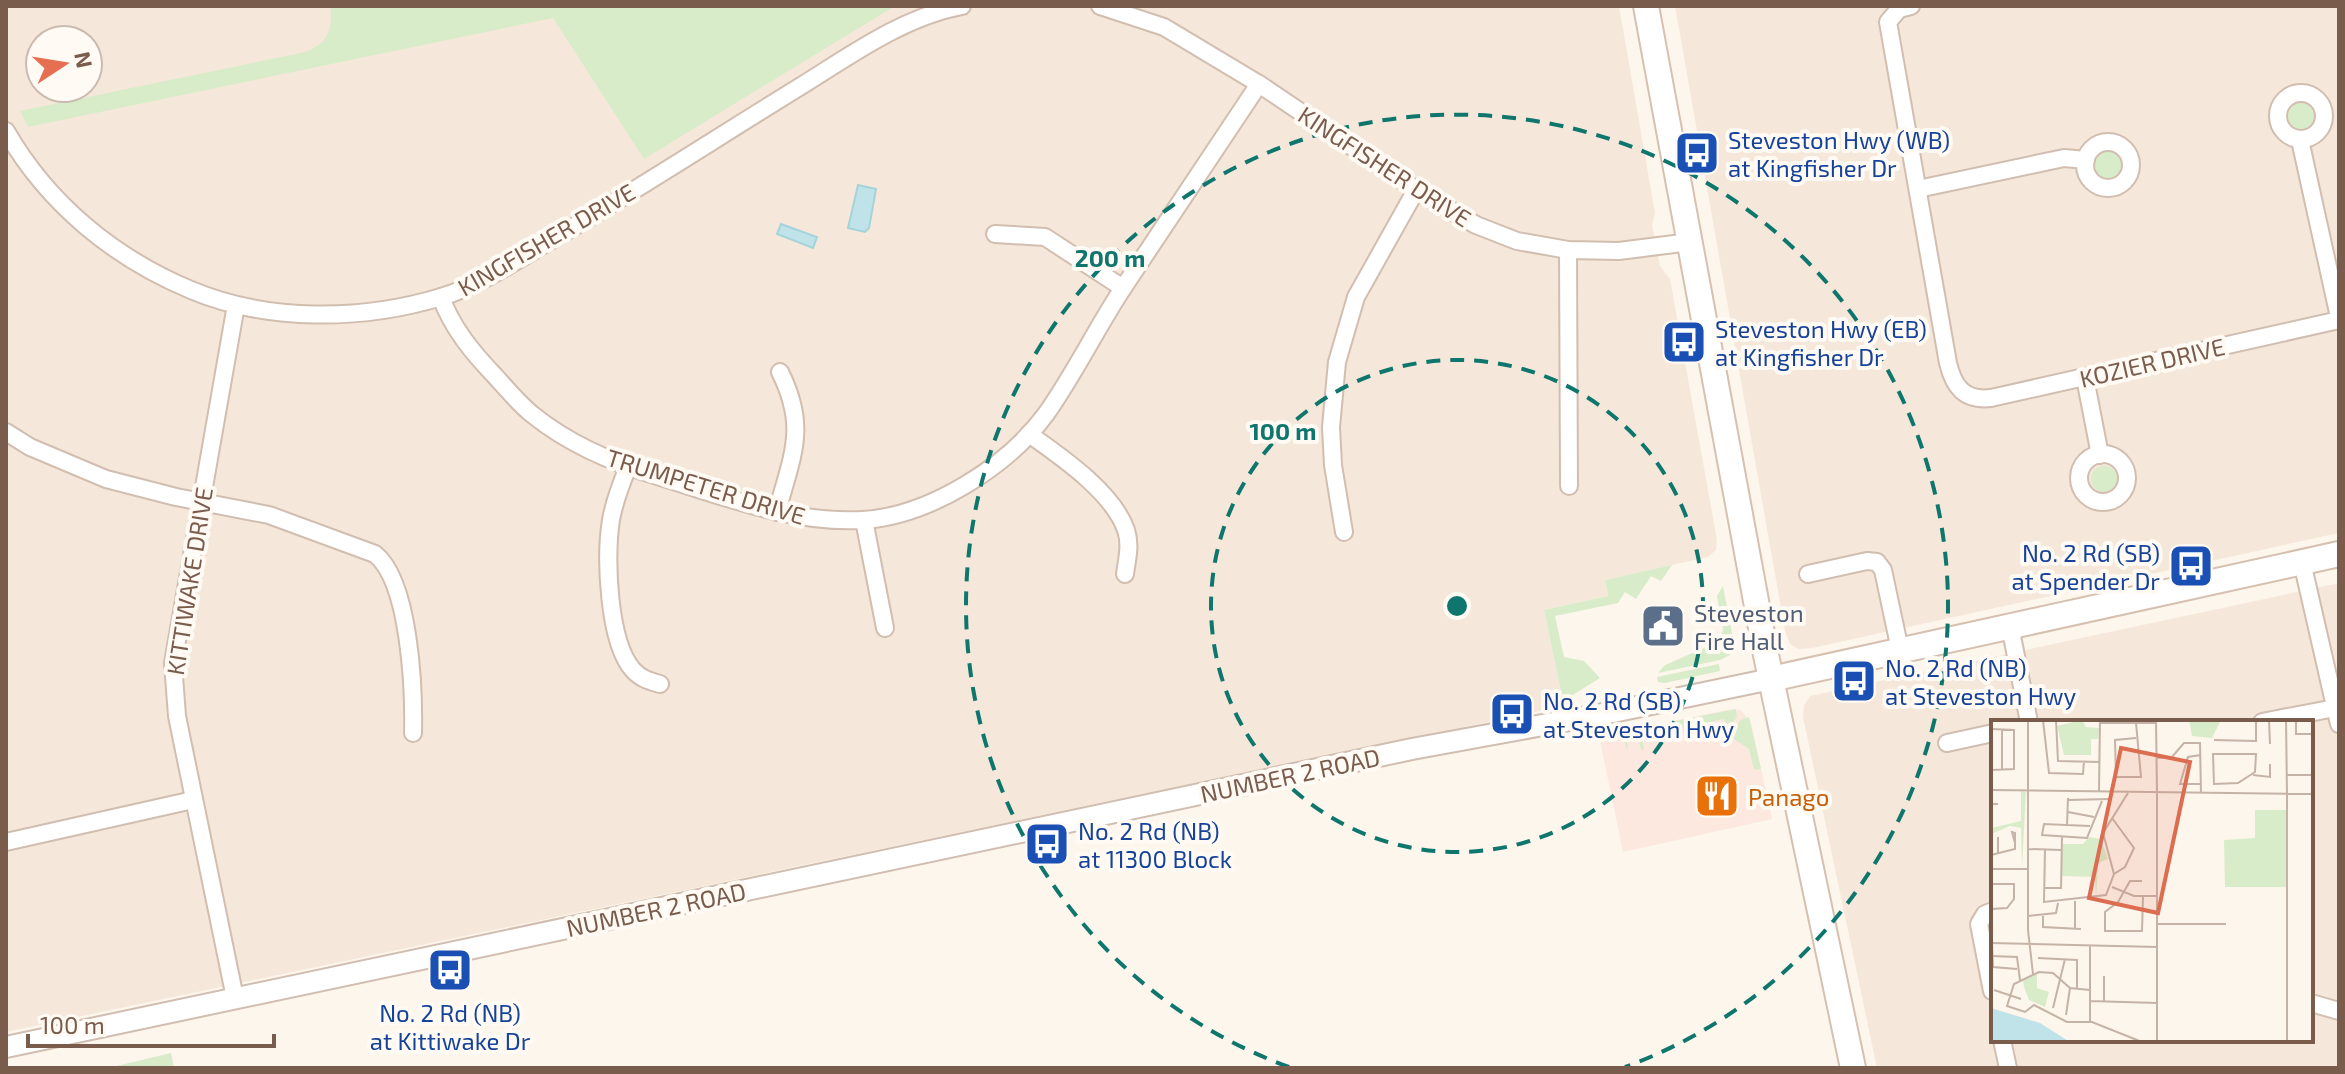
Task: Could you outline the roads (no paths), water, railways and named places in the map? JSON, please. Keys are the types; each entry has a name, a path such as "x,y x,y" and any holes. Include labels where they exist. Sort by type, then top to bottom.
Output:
{"main road":[{"path":"1646,6 1771,679 1853,1068"},
{"name":"NUMBER 2 ROAD","path":"1771,679 2339,554"}],"street":[{"name":"KINGFISHER DRIVE","path":"6,131 33,171 99,240 169,281 236,305 294,313 346,313 395,308 441,297 500,270 878,38 941,10 962,6"},
{"name":"KINGFISHER DRIVE","path":"1100,6 1164,27 1259,84 1416,190 1476,225 1517,241 1568,250 1619,251 1690,242"},
{"path":"1911,6 1899,9 1888,22 1918,189 2064,158 2086,160"},
{"name":"TRUMPETER DRIVE","path":"441,297 447,315 478,359 532,415 580,446 628,467 777,512 815,518 864,520 922,506 982,475 1029,434 1046,414 1123,288 1259,84"},
{"path":"2300,140 2339,319"},
{"name":"KOZIER DRIVE","path":"1918,189 1948,363 1953,380 1965,395 1991,398 2339,319"},
{"path":"1344,532 1333,465 1331,427 1337,362 1356,297 1416,190"},
{"path":"995,234 1045,237 1123,288"},
{"path":"1568,250 1569,486"},
{"name":"KITTIWAKE DRIVE","path":"235,998 177,716 173,663 236,305"},
{"path":"777,512 797,432 793,398 780,372"},
{"path":"2085,378 2100,455"},
{"path":"6,432 30,447 106,479 276,517 364,549 382,559 396,586 412,668 413,733"},
{"path":"1029,434 1085,476 1116,512 1126,530 1129,546 1125,574"},
{"path":"628,467 611,520 609,591 626,659 637,674 660,684"},
{"path":"864,520 885,628"},
{"path":"1808,574 1867,561 1877,562 1883,570 1900,650"},
{"path":"2287,720 2337,716 2302,562"},
{"path":"2010,626 2029,720"},
{"name":"NUMBER 2 ROAD","path":"6,1047 1397,752 1771,679"},
{"path":"1947,743 1991,733"},
{"path":"6,842 193,800"},
{"path":"1991,912 1985,914 1979,924 1991,983"},
{"path":"2313,1004 2339,1011"},
{"path":"2002,1042 2008,1068"}],"water":[{"path":"858,185 876,189 869,228 865,232 848,228"},
{"path":"781,224 817,237 813,248 777,234"}],"place":[{"name":"Steveston Hwy (WB) at Kingfisher Dr","path":"1697,153"},
{"name":"Steveston Hwy (EB) at Kingfisher Dr","path":"1684,342"},
{"name":"No. 2 Rd (SB) at Spender Dr","path":"2191,566"},
{"name":"Steveston Fire Hall","path":"1663,626"},
{"name":"No. 2 Rd (NB) at Steveston Hwy","path":"1854,681"},
{"name":"No. 2 Rd (SB) at Steveston Hwy","path":"1512,714"},
{"name":"Panago","path":"1717,796"},
{"name":"No. 2 Rd (NB) at 11300 Block","path":"1047,844"},
{"name":"No. 2 Rd (NB) at Kittiwake Dr","path":"450,970"}]}
